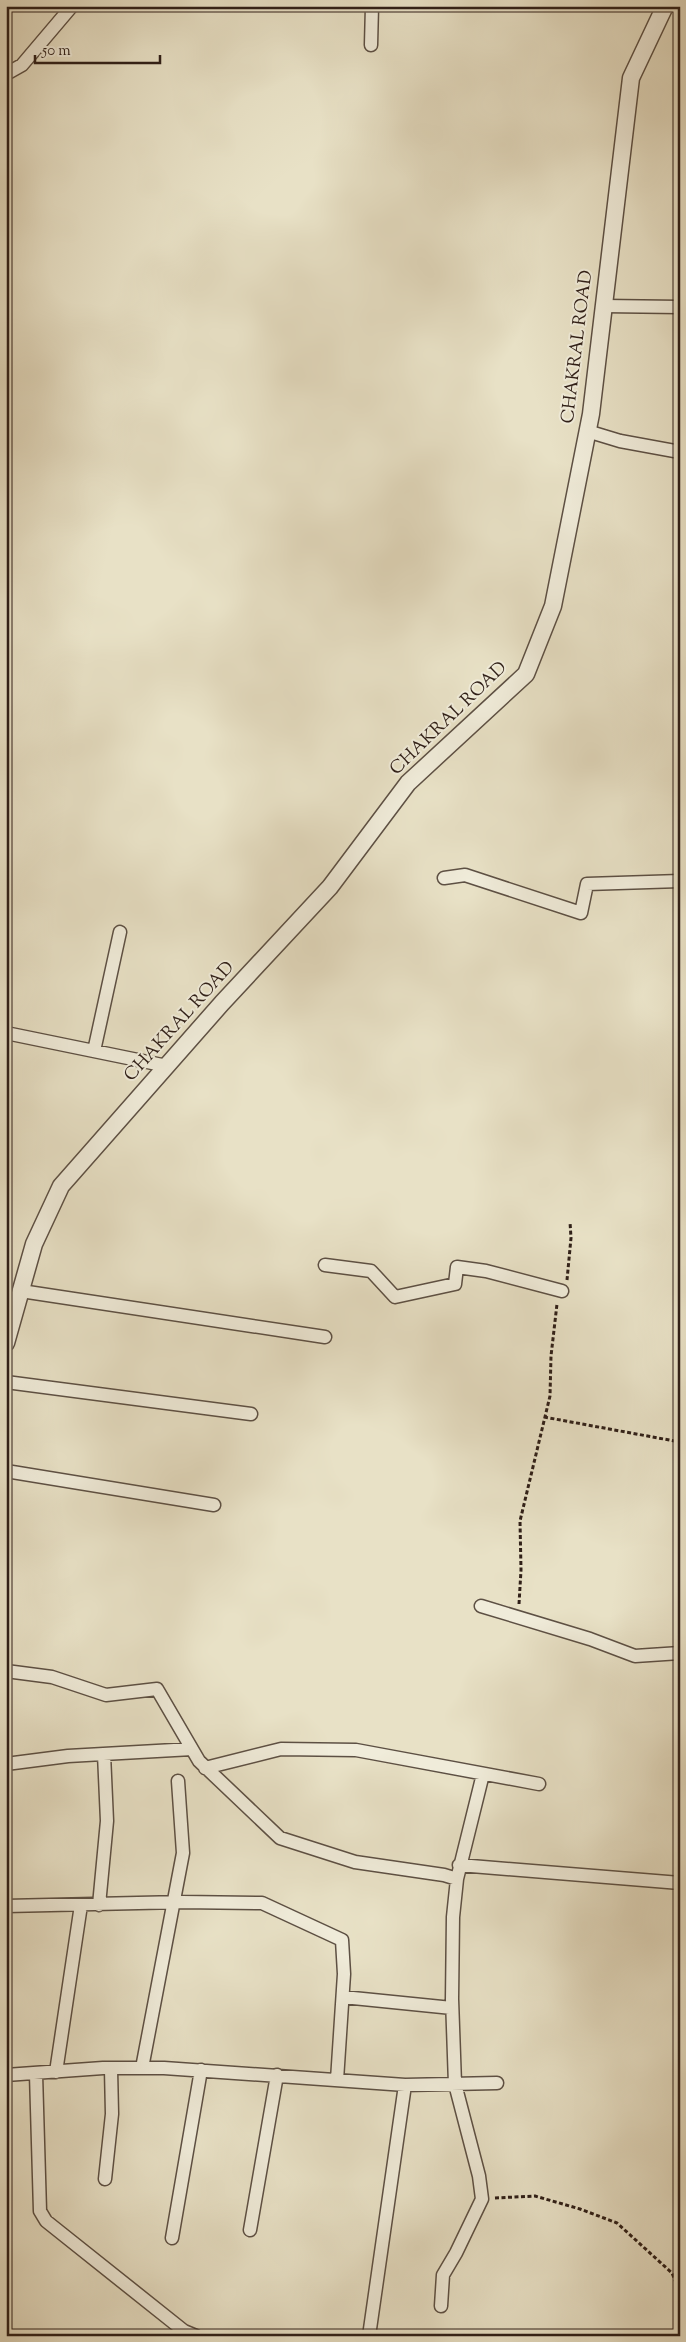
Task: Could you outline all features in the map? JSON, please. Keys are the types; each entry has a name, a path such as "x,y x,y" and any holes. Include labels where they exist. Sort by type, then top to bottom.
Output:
{"street":[{"path":"6,74 22,65 72,6"},
{"path":"371,45 372,6"},
{"name":"CHAKRAL ROAD","path":"6,1343 34,1244 61,1186 330,887 408,783 526,674 553,606 587,431 604,306 630,78 665,6"},
{"path":"604,306 680,307"},
{"path":"587,431 620,441 680,452"},
{"path":"444,878 465,874 581,913 587,884 680,881"},
{"path":"94,1051 120,932"},
{"path":"6,1033 167,1066"},
{"path":"325,1264 371,1271 395,1297 455,1284 458,1267 486,1271 562,1291"},
{"path":"21,1290 325,1337"},
{"path":"6,1382 251,1414"},
{"path":"6,1471 214,1505"},
{"path":"481,1606 590,1639 635,1656 680,1653"},
{"path":"6,1671 52,1677 106,1695 157,1690 205,1768 280,1838 355,1862 444,1875 457,1879"},
{"path":"6,1764 104,1754 192,1749"},
{"path":"205,1768 281,1749 356,1750 539,1784"},
{"path":"99,1905 107,1821 104,1754"},
{"path":"441,2306 443,2275 456,2253 482,2199 479,2176 455,2084 452,2008 453,1917 457,1879 483,1774"},
{"path":"142,2068 183,1852 178,1781"},
{"path":"459,1865 680,1883"},
{"path":"6,1906 174,1902 262,1903 342,1940 343,1997 339,2032 338,2080"},
{"path":"56,2072 81,1905"},
{"path":"343,1997 452,2008"},
{"path":"105,2179 112,2114 111,2068"},
{"path":"6,2075 111,2068 142,2068 277,2074 405,2085 497,2083"},
{"path":"172,2238 201,2070"},
{"path":"36,2074 40,2211 46,2221 184,2331 196,2336"},
{"path":"250,2230 277,2074"},
{"path":"370,2336 405,2085"}],"path":[{"path":"518,1617 521,1570 520,1521 550,1396 556,1306 568,1277 570,1222"},
{"path":"544,1418 680,1442"},
{"path":"482,2199 535,2196 580,2209 617,2224 672,2273 680,2292"}]}
